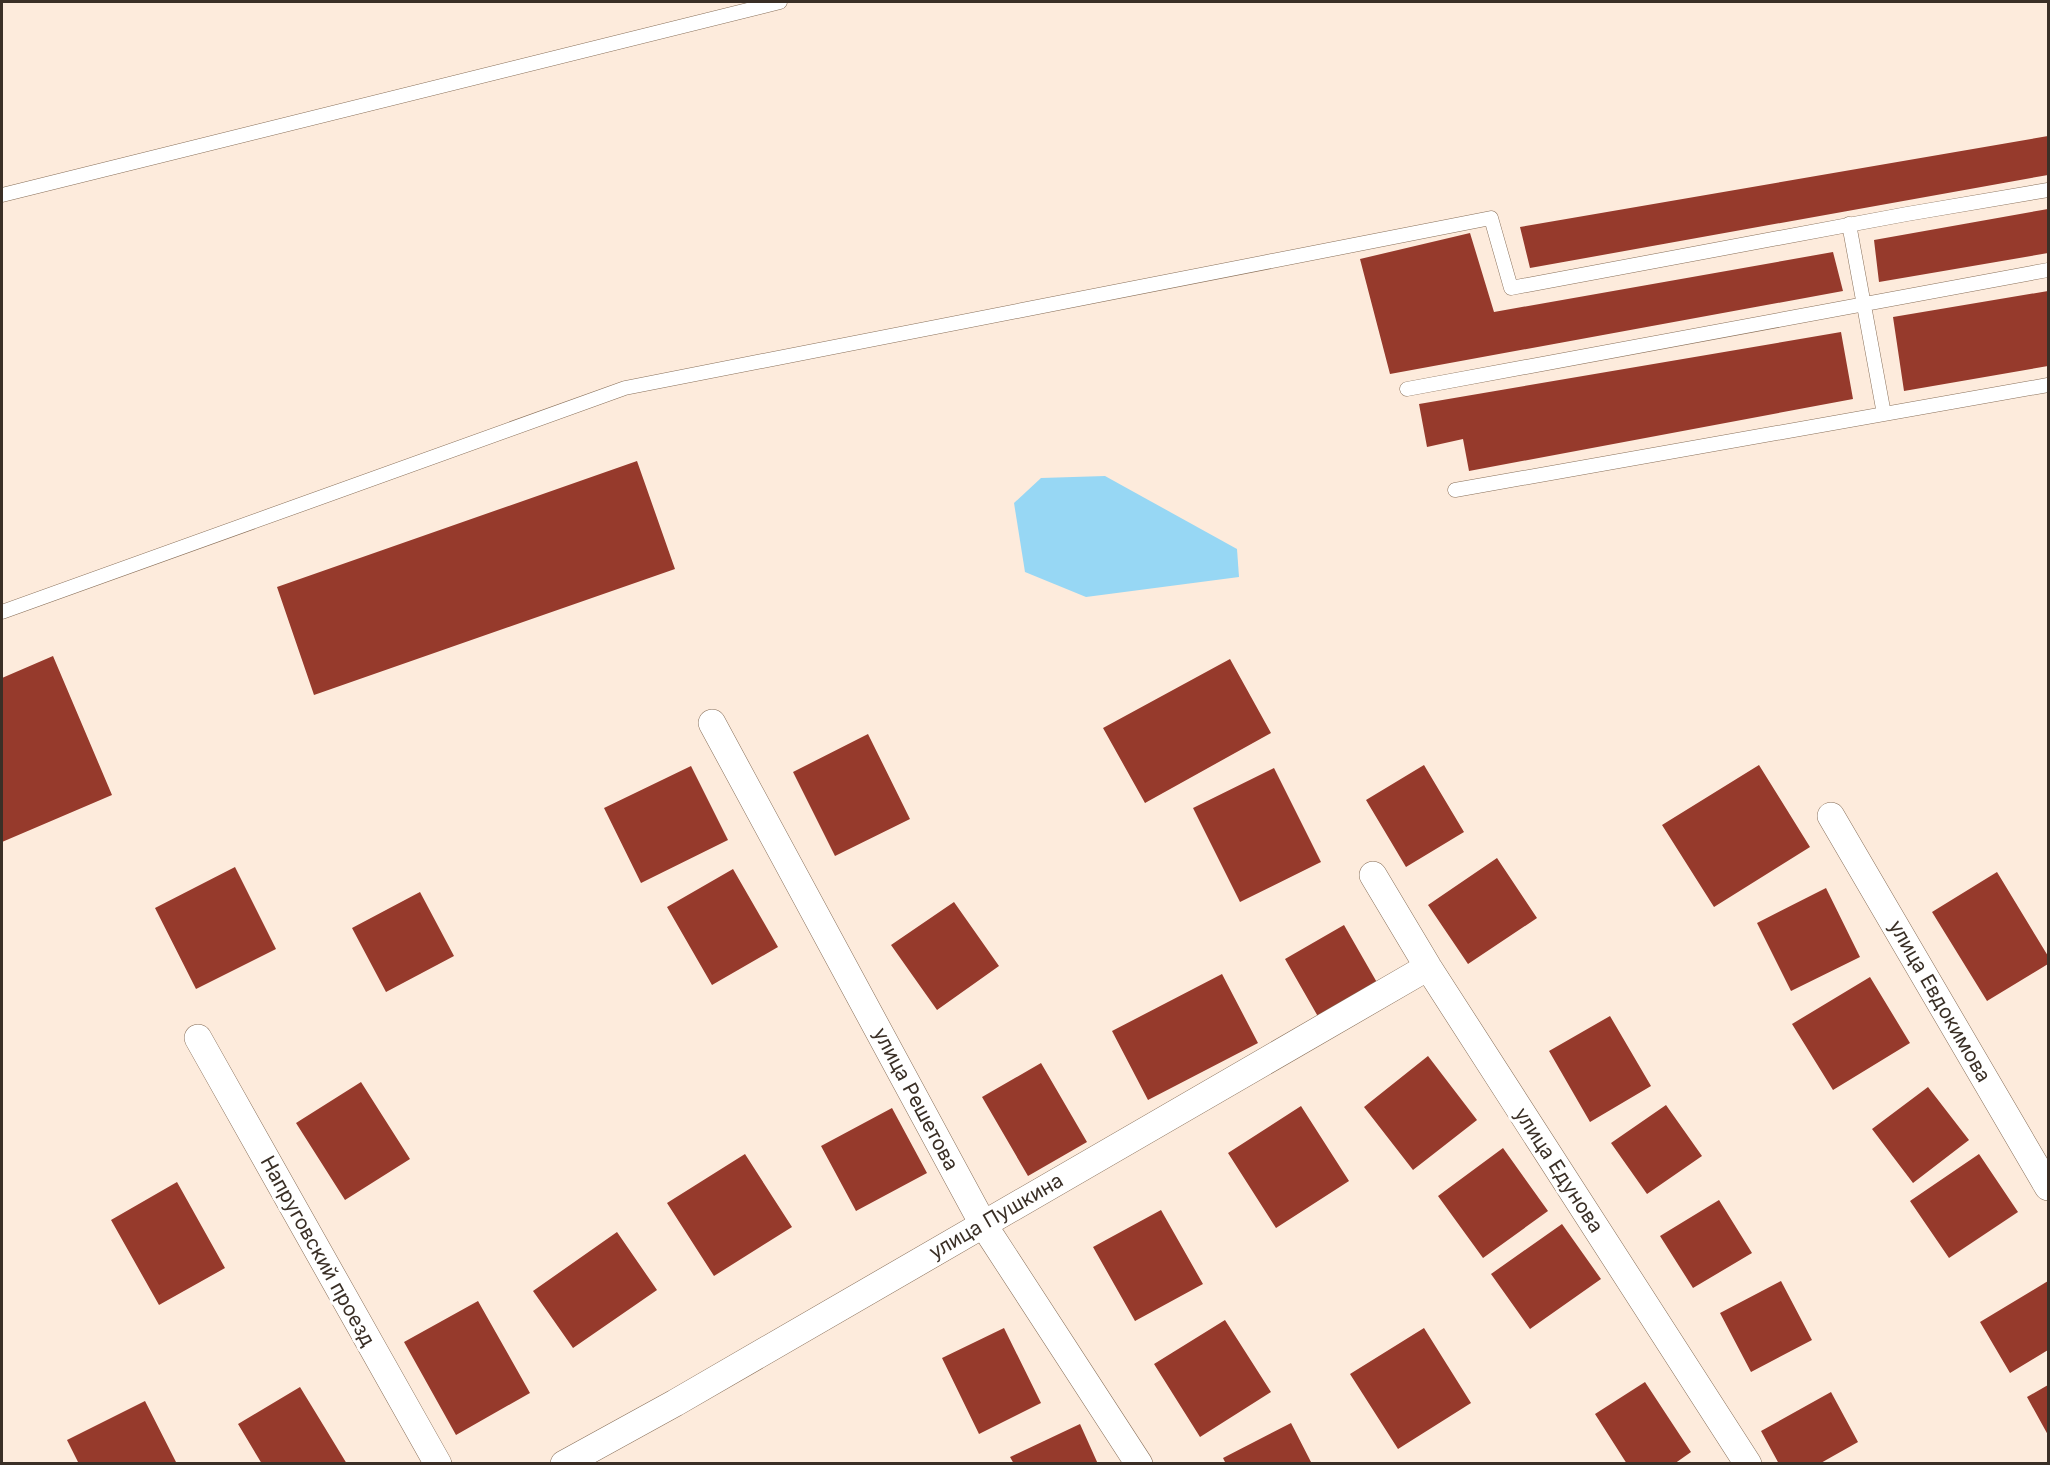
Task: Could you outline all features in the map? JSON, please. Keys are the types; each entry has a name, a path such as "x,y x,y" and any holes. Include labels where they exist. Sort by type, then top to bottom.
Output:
{"street":[{"name":"улица Решетова","path":"712,723 983,1224 1139,1464"},
{"name":"улица Евдокимова","path":"1832,816 2049,1187"},
{"name":"улица Едунова","path":"1373,875 1428,967 1748,1464"},
{"name":"улица Пушкина","path":"564,1464 675,1403 1428,967"},
{"name":"Напруговский проезд","path":"198,1038 438,1464"}],"lane":[{"path":"2,195 780,2"},
{"path":"2,612 625,388 1491,218 1511,288 1850,224 2049,190"},
{"path":"1850,224 1884,414"},
{"path":"1407,389 2049,270"},
{"path":"1455,490 2049,385"}],"water":[{"path":"1105,476 1237,549 1239,577 1086,597 1025,572 1014,503 1041,478"}],"building":[{"path":"2048,136 2048,175 1530,268 1520,227"},
{"path":"2048,209 2048,253 1879,282 1874,240"},
{"path":"1470,233 1494,312 1833,252 1843,291 1390,374 1360,259"},
{"path":"2048,291 2048,366 1904,391 1893,317"},
{"path":"1841,332 1853,399 1469,471 1463,439 1427,447 1419,404"},
{"path":"637,461 675,569 314,695 277,587"},
{"path":"53,656 112,795 2,842 2,678"},
{"path":"1230,659 1271,733 1145,803 1103,728"},
{"path":"868,734 910,819 835,856 793,772"},
{"path":"1424,765 1464,832 1406,867 1366,800"},
{"path":"1759,765 1810,847 1714,907 1662,825"},
{"path":"691,766 728,840 641,883 604,808"},
{"path":"1274,768 1321,862 1240,902 1193,808"},
{"path":"1497,858 1537,918 1468,964 1428,905"},
{"path":"235,867 276,949 196,989 155,908"},
{"path":"733,869 778,947 712,985 667,907"},
{"path":"1997,872 2048,956 2048,964 1987,1001 1932,912"},
{"path":"1826,888 1860,957 1791,991 1757,923"},
{"path":"420,892 454,956 386,992 352,928"},
{"path":"954,902 999,966 937,1010 891,945"},
{"path":"1344,925 1379,986 1320,1020 1285,959"},
{"path":"1222,974 1258,1043 1148,1100 1112,1031"},
{"path":"1870,977 1910,1043 1833,1090 1792,1024"},
{"path":"1610,1016 1651,1086 1590,1122 1549,1051"},
{"path":"1428,1056 1477,1120 1413,1170 1364,1107"},
{"path":"1041,1063 1087,1142 1028,1176 982,1097"},
{"path":"361,1082 410,1159 345,1200 296,1123"},
{"path":"1928,1087 1969,1140 1913,1183 1872,1129"},
{"path":"1666,1105 1702,1156 1647,1194 1611,1143"},
{"path":"1301,1106 1349,1181 1276,1228 1228,1153"},
{"path":"892,1108 927,1173 856,1211 821,1146"},
{"path":"1503,1148 1548,1211 1483,1258 1438,1196"},
{"path":"745,1154 792,1227 714,1276 667,1203"},
{"path":"1979,1154 2018,1212 1949,1258 1910,1201"},
{"path":"177,1182 225,1268 159,1305 111,1220"},
{"path":"1719,1200 1752,1253 1693,1288 1660,1236"},
{"path":"1161,1210 1203,1284 1135,1321 1093,1247"},
{"path":"1562,1224 1601,1279 1530,1329 1491,1274"},
{"path":"617,1232 657,1290 573,1348 533,1291"},
{"path":"1781,1281 1812,1340 1751,1372 1720,1313"},
{"path":"2048,1281 2048,1350 2010,1373 1980,1322"},
{"path":"478,1301 530,1393 456,1435 404,1342"},
{"path":"1225,1320 1271,1392 1200,1437 1154,1364"},
{"path":"1004,1328 1041,1403 979,1434 942,1358"},
{"path":"1424,1328 1471,1403 1398,1449 1350,1374"},
{"path":"1645,1382 1691,1452 1674,1464 1627,1464 1595,1414"},
{"path":"2048,1385 2048,1435 2027,1397"},
{"path":"300,1387 347,1464 262,1464 238,1424"},
{"path":"1831,1392 1858,1442 1819,1464 1779,1464 1761,1431"},
{"path":"145,1401 177,1464 79,1464 67,1440"},
{"path":"1291,1423 1312,1464 1226,1464 1223,1458"},
{"path":"1080,1424 1098,1464 1014,1464 1010,1457"}]}
